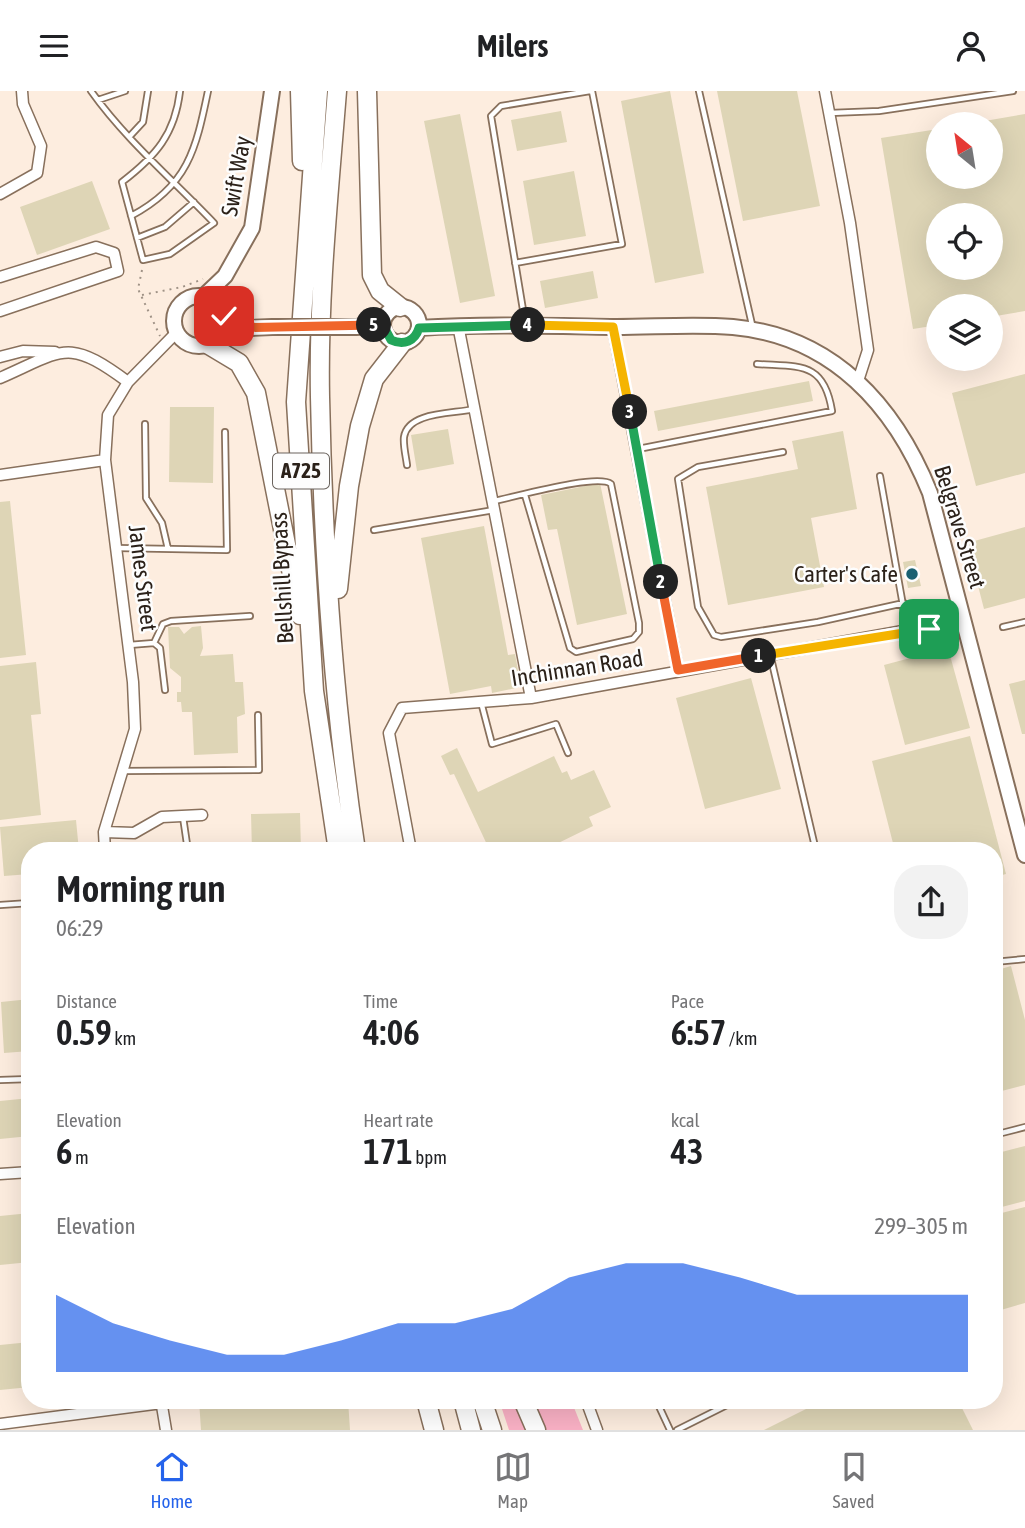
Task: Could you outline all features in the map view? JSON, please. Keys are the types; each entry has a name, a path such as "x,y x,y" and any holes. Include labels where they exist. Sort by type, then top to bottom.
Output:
{"highway":[{"path":"300,91 306,241"},
{"name":"Bellshill Bypass","path":"317,91 296,402 314,691 337,842"},
{"name":"Bellshill Bypass","path":"337,91 325,238 320,396 332,646 342,761 355,842"},
{"path":"367,91 372,275 380,291 400,307"},
{"path":"332,646 349,486 360,426 374,379 402,343"},
{"path":"209,345 239,363 256,393 314,691"},
{"path":"428,1409 434,1430"},
{"path":"465,1409 471,1430"},
{"path":"485,1409 492,1430"},
{"path":"527,1409 536,1430"}],"street":[{"path":"3,189 37,173 41,146 23,104 22,91"},
{"name":"Swift Way","path":"204,296 225,276 252,228 272,91"},
{"path":"825,91 850,223 869,350 858,381"},
{"path":"0,277 96,247 114,253 118,271 0,311"},
{"path":"204,296 221,308 224,328"},
{"name":"James Street","path":"105,842 104,832 135,729 128,645 105,460 108,415 128,382 177,332 175,315 179,307 187,300 204,296"},
{"path":"400,307 414,313 419,328 413,338 402,343 391,340 383,325 386,315 400,307"},
{"path":"177,332 188,344 209,345 224,328 383,325"},
{"path":"458,325 531,698"},
{"name":"Belgrave Street","path":"419,328 458,325 733,327 796,343 842,367 878,401 914,454 930,493 1018,803 1025,855"},
{"path":"613,327 678,670"},
{"path":"0,357 23,351 72,351 97,359 128,382"},
{"path":"0,378 60,352"},
{"path":"0,475 105,460"},
{"name":"Inchinnan Road","path":"409,842 389,733 402,708 531,698 770,654 908,633 964,620"},
{"path":"104,832 134,833 162,817 202,815"},
{"path":"0,1174 21,1173"},
{"path":"0,1425 112,1409"},
{"path":"162,1409 166,1430"},
{"path":"591,1409 597,1430"}],"lane":[{"path":"91,91 130,136 152,159 174,182 214,223 170,254 143,260 122,182 152,159 177,117 180,91"},
{"path":"98,100 125,91"},
{"path":"130,136 143,122 148,91"},
{"path":"131,216 152,205 174,182 197,146 208,91"},
{"path":"515,263 622,244 591,91 501,106 491,116 515,263 526,325"},
{"path":"699,91 754,331"},
{"path":"829,113 879,111 1013,91"},
{"path":"137,238 165,227 194,202"},
{"path":"636,449 832,411 828,388 816,373 797,367 757,364"},
{"path":"407,465 404,436 409,425 427,417 475,409"},
{"path":"145,424 146,498 162,523 168,549"},
{"path":"116,548 227,550 225,432"},
{"path":"783,451 698,467 678,479 698,607 714,635 785,628 905,603"},
{"path":"880,476 905,603 908,633"},
{"path":"374,530 494,506 525,495 599,479 611,484 639,623 639,632 633,639 576,652 570,648 525,495"},
{"path":"155,643 163,624 172,621 250,616"},
{"path":"1003,627 1025,622"},
{"path":"128,645 155,643"},
{"path":"155,643 162,652 165,690"},
{"path":"770,654 814,842"},
{"path":"481,702 492,744 556,724 568,753"},
{"path":"122,771 259,770 258,715"},
{"path":"183,816 187,842"},
{"path":"0,905 21,903"},
{"path":"1003,961 1025,959"},
{"path":"0,1080 21,1079"},
{"path":"1003,1133 1025,1127"},
{"path":"660,1409 670,1430"},
{"path":"677,1430 719,1409"}],"path":[{"path":"143,260 138,289 164,347"},
{"path":"141,295 183,287 194,280 225,276"}],"shaded area":[{"path":"502,1409 516,1409 529,1430 509,1430"},
{"path":"535,1409 575,1409 583,1430 545,1430"}],"building":[{"path":"670,91 704,273 655,283 621,101"},
{"path":"717,91 797,91 820,206 743,221"},
{"path":"561,111 567,142 517,151 511,120"},
{"path":"460,114 495,296 460,303 424,121"},
{"path":"1025,114 1025,311 1003,315 1003,294 926,294 926,327 913,329 881,138 926,131 926,189 1003,189 1003,118"},
{"path":"574,171 586,236 534,245 523,181"},
{"path":"92,181 110,229 37,255 20,207"},
{"path":"593,271 598,298 545,308 540,281"},
{"path":"1025,374 1025,473 976,486 952,393"},
{"path":"809,381 813,401 658,431 654,411"},
{"path":"170,407 214,407 213,483 169,482"},
{"path":"448,429 454,464 417,471 411,435"},
{"path":"843,431 857,509 811,518 824,587 728,605 706,487 798,469 792,441"},
{"path":"600,483 627,614 577,625 557,529 548,530 541,495"},
{"path":"10,501 26,655 0,658 0,502"},
{"path":"484,526 508,655 515,654 520,681 515,682 516,688 492,693 491,686 450,694 421,538"},
{"path":"1025,527 1025,598 984,609 967,543"},
{"name":"Carter's Cafe","path":"915,560 921,586 908,588 903,562"},
{"path":"201,626 203,648 200,656 233,654 235,682 243,682 245,714 237,717 238,753 194,755 192,712 182,712 181,702 177,702 177,692 181,692 181,677 170,668 168,627 179,627 184,634 192,627"},
{"path":"948,648 970,728 905,745 884,665"},
{"path":"36,662 41,714 31,715 41,815 0,820 0,666"},
{"path":"751,678 781,789 705,809 676,698"},
{"path":"1025,680 1025,734 1022,734 1009,684"},
{"path":"970,736 998,842 893,842 872,761"},
{"path":"457,748 478,792 554,756 562,773 567,771 571,780 594,770 611,807 589,817 593,826 560,842 486,842 454,774 450,775 441,756"},
{"path":"300,813 301,842 252,842 251,814"},
{"path":"76,820 78,842 21,842 21,875 4,876 0,827"},
{"path":"1011,966 1025,1020 1025,1085 1003,1091 1003,968"},
{"path":"21,1000 21,1052 4,1053 1,1002"},
{"path":"21,1099 21,1137 0,1139 0,1101"},
{"path":"1025,1146 1025,1201 1003,1207 1003,1152"},
{"path":"1025,1207 1025,1303 1003,1309 1003,1213"},
{"path":"21,1214 21,1263 0,1265 0,1216"},
{"path":"21,1343 21,1388 0,1390 0,1345"},
{"path":"200,1409 349,1409 350,1430 201,1430"},
{"path":"806,1409 962,1409 973,1430 764,1430"}],"place":[{"name":"Carter's Cafe","path":"912,574"}],"route":[{"path":"224,316 224,328 383,325 391,340 402,343 413,338 419,328 495,324 613,327 678,670 929,629"}]}
